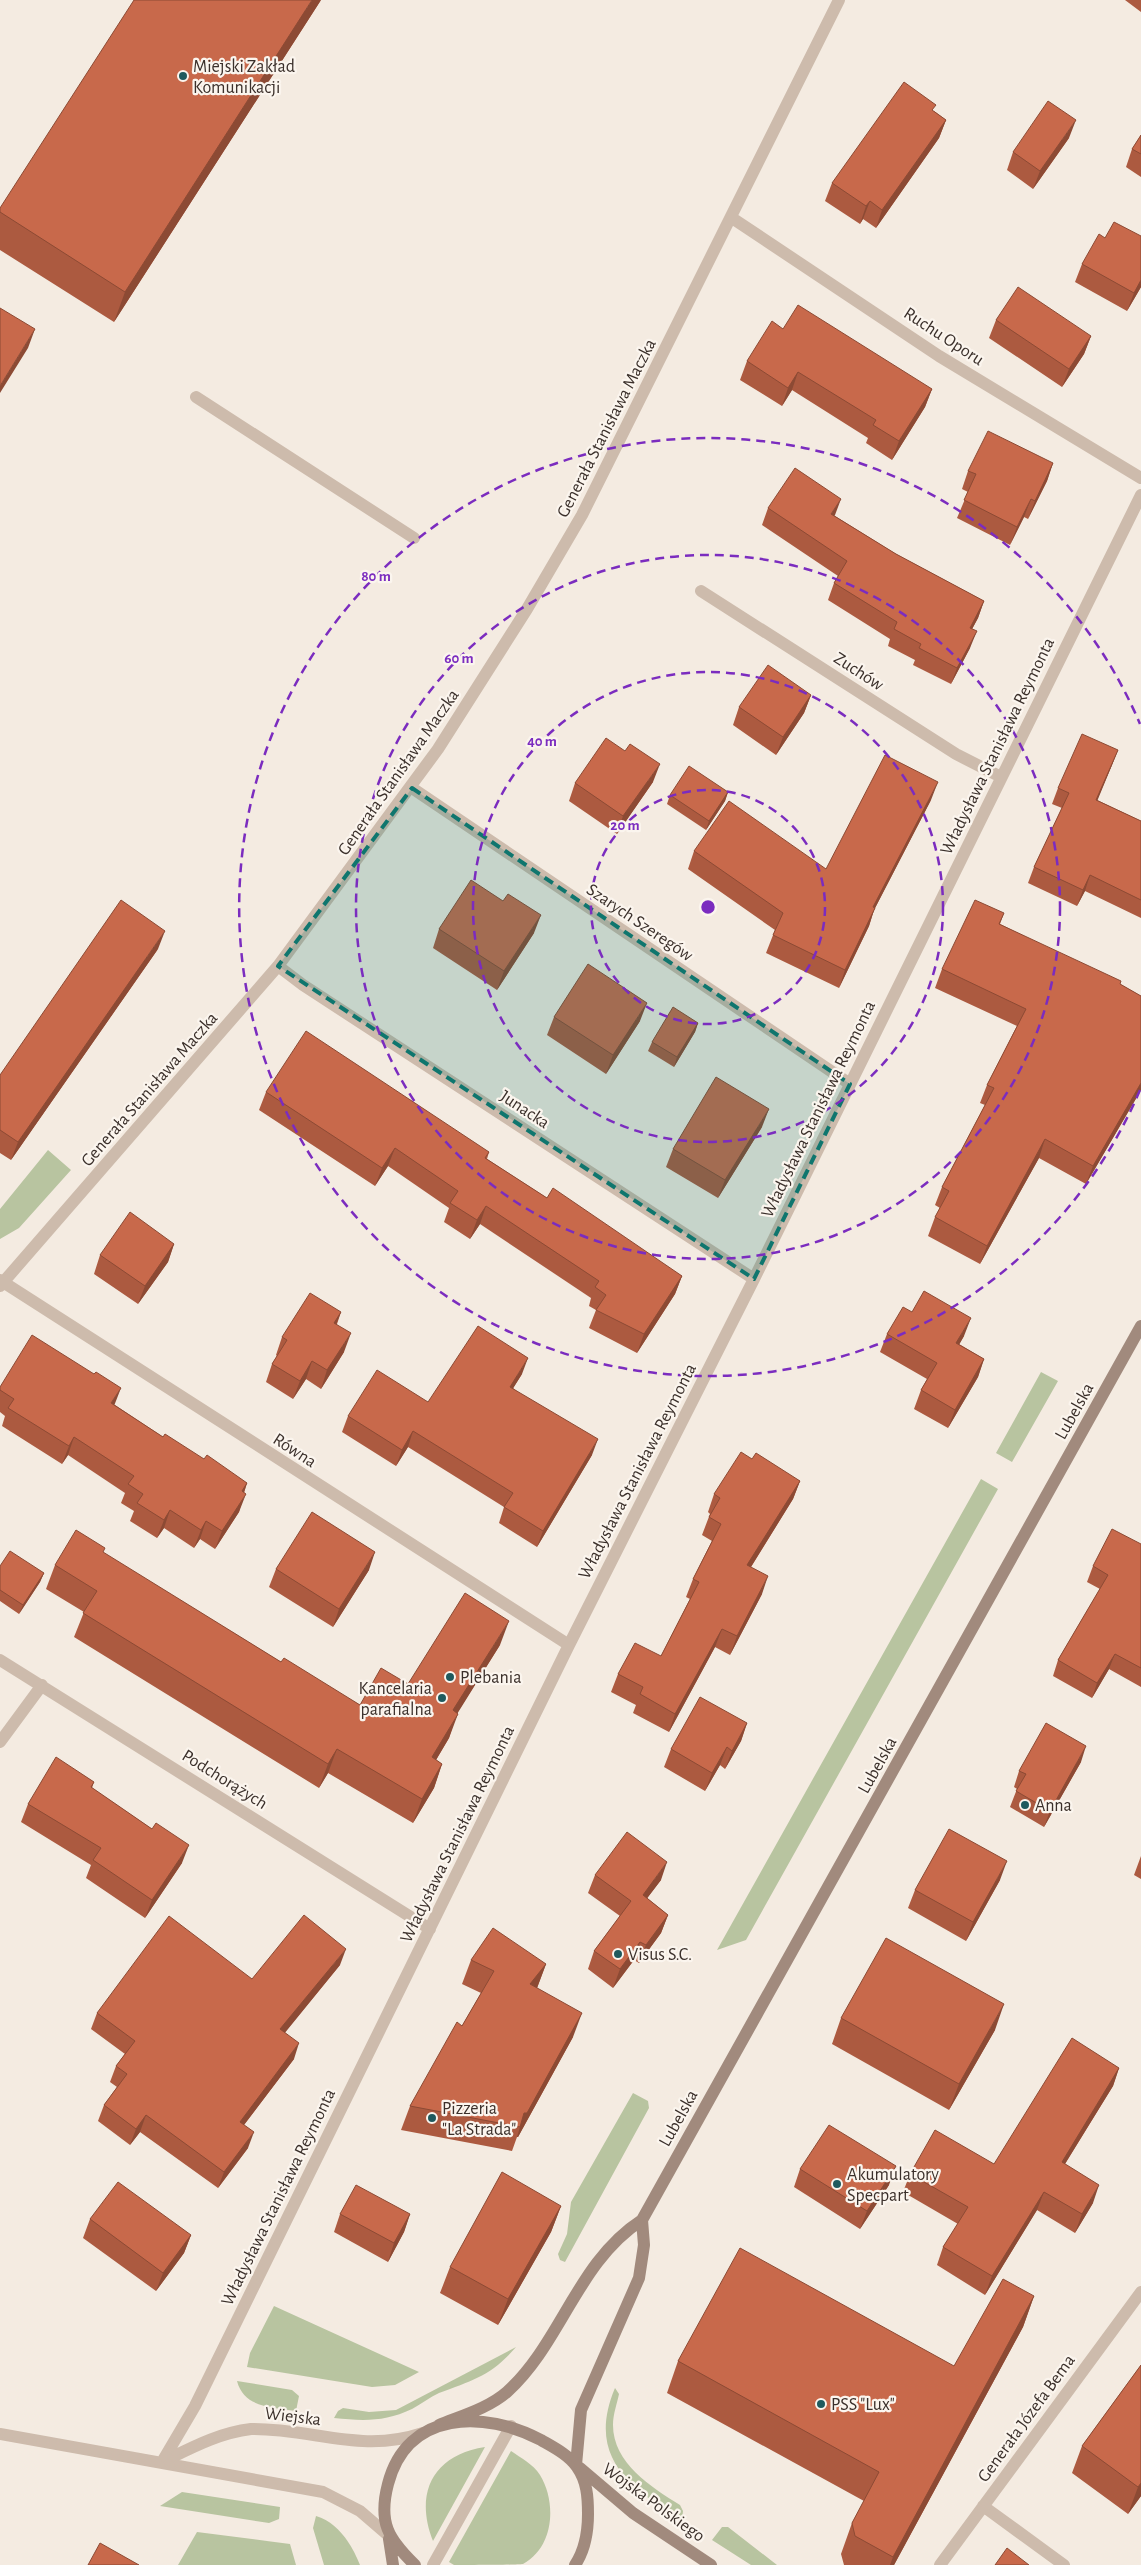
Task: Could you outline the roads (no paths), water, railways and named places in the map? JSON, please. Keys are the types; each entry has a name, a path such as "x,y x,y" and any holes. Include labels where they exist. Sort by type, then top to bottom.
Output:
{"street":[{"name":"Generała Stanisława Maczka","path":"1,1283 278,966 412,788 531,602 582,515 840,0"},
{"name":"Ruchu Oporu","path":"732,218 939,356 1141,478"},
{"path":"196,397 414,538"},
{"name":"Władysława Stanisława Reymonta","path":"162,2462 195,2406 569,1645 754,1278 1141,495"},
{"name":"Zuchów","path":"701,591 956,754 1001,777"},
{"name":"Szarych Szeregów","path":"412,788 850,1084"},
{"name":"Junacka","path":"278,966 320,996 754,1278"},
{"name":"Równa","path":"1,1283 569,1645"},
{"name":"Lubelska","path":"393,2565 384,2512 389,2481 403,2454 426,2432 498,2398 522,2377 598,2260 626,2230 642,2220 1141,1326"},
{"name":"Podchorążych","path":"0,1660 430,1929"},
{"path":"0,1742 42,1686"},
{"path":"575,2565 584,2548 588,2520 587,2490 576,2465 581,2410 639,2278 644,2245 642,2220"},
{"name":"Generała Józefa Bema","path":"940,2565 1141,2292"},
{"name":"Wojska Polskiego","path":"439,2425 482,2420 511,2426 550,2445 633,2513 711,2565"},
{"path":"433,2565 511,2426"},
{"name":"Wiejska","path":"162,2462 211,2438 232,2431 250,2429 369,2442 392,2442 426,2432"},
{"path":"0,2434 323,2492 360,2511 389,2536 414,2565"},
{"path":"982,2506 1064,2565"}],"place":[{"name":"Miejski Zakład Komunikacji","path":"183,76"},
{"name":"Plebania","path":"450,1677"},
{"name":"Kancelaria parafialna","path":"442,1698"},
{"name":"Anna","path":"1025,1805"},
{"name":"Visus S.C.","path":"618,1954"},
{"name":"Pizzeria \"La Strada\"","path":"432,2118"},
{"name":"Akumulatory Specpart","path":"837,2184"},
{"name":"PSS \"Lux\"","path":"821,2404"}]}
